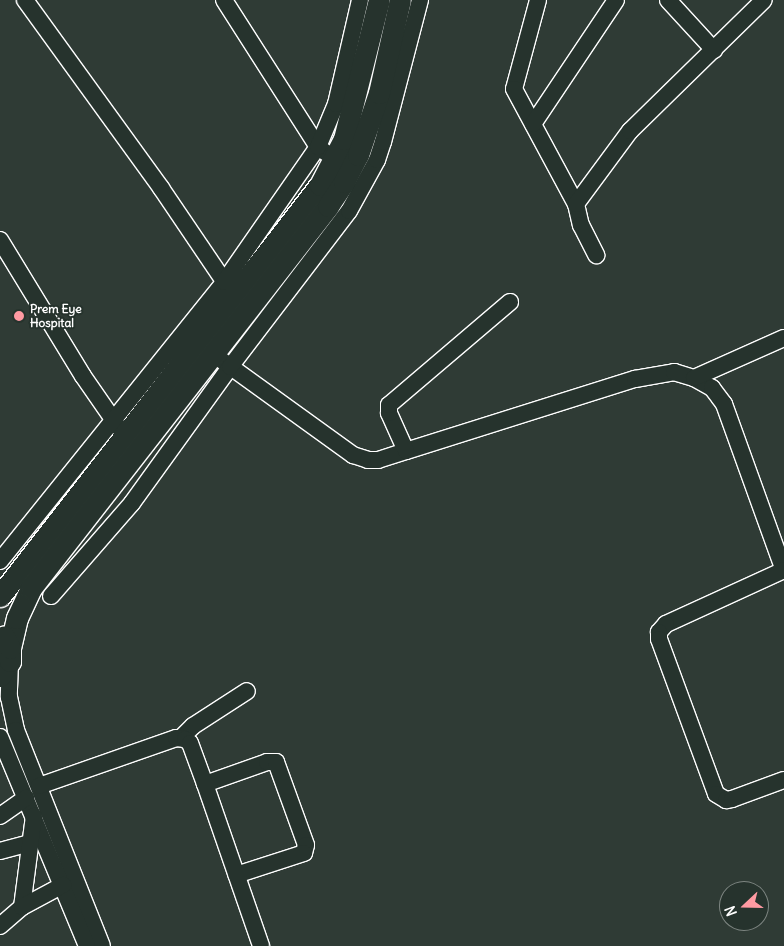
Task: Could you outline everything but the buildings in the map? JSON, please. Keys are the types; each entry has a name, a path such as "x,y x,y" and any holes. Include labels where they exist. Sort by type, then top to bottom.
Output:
{"main road":[{"path":"350,131 379,0"},
{"path":"0,596 119,427 229,289 320,185 326,153 350,131 376,58 389,0"},
{"path":"5,654 16,618 31,588 222,361 328,206 358,155 379,93 400,0"}],"street":[{"path":"25,0 161,188 229,289"},
{"path":"224,0 326,153"},
{"path":"326,153 360,0"},
{"path":"51,596 132,503 222,361 349,211 366,180 383,142 420,0"},
{"path":"538,0 514,89 576,204 581,225 596,254"},
{"path":"533,124 616,0"},
{"path":"668,0 714,50"},
{"path":"576,204 630,131 764,0"},
{"path":"0,240 84,376 119,427 0,561"},
{"path":"406,451 389,413 389,405 510,302"},
{"path":"694,378 784,338"},
{"path":"222,361 354,455 362,459 378,460 635,379 674,372 694,378 712,388 724,404 784,570 666,624 659,632 659,639 716,794 726,800 732,799 784,780"},
{"path":"5,654 9,697 16,730 102,946"},
{"path":"39,786 181,738 193,726 248,691"},
{"path":"0,737 87,946"},
{"path":"181,738 190,743 261,946"},
{"path":"205,784 267,762 276,762 306,845 304,853 236,875"},
{"path":"0,816 26,798"},
{"path":"22,907 34,816"},
{"path":"0,850 29,843"},
{"path":"0,926 22,907 63,885"}],"place":[{"name":"Prem Eye Hospital","path":"19,316"}]}
